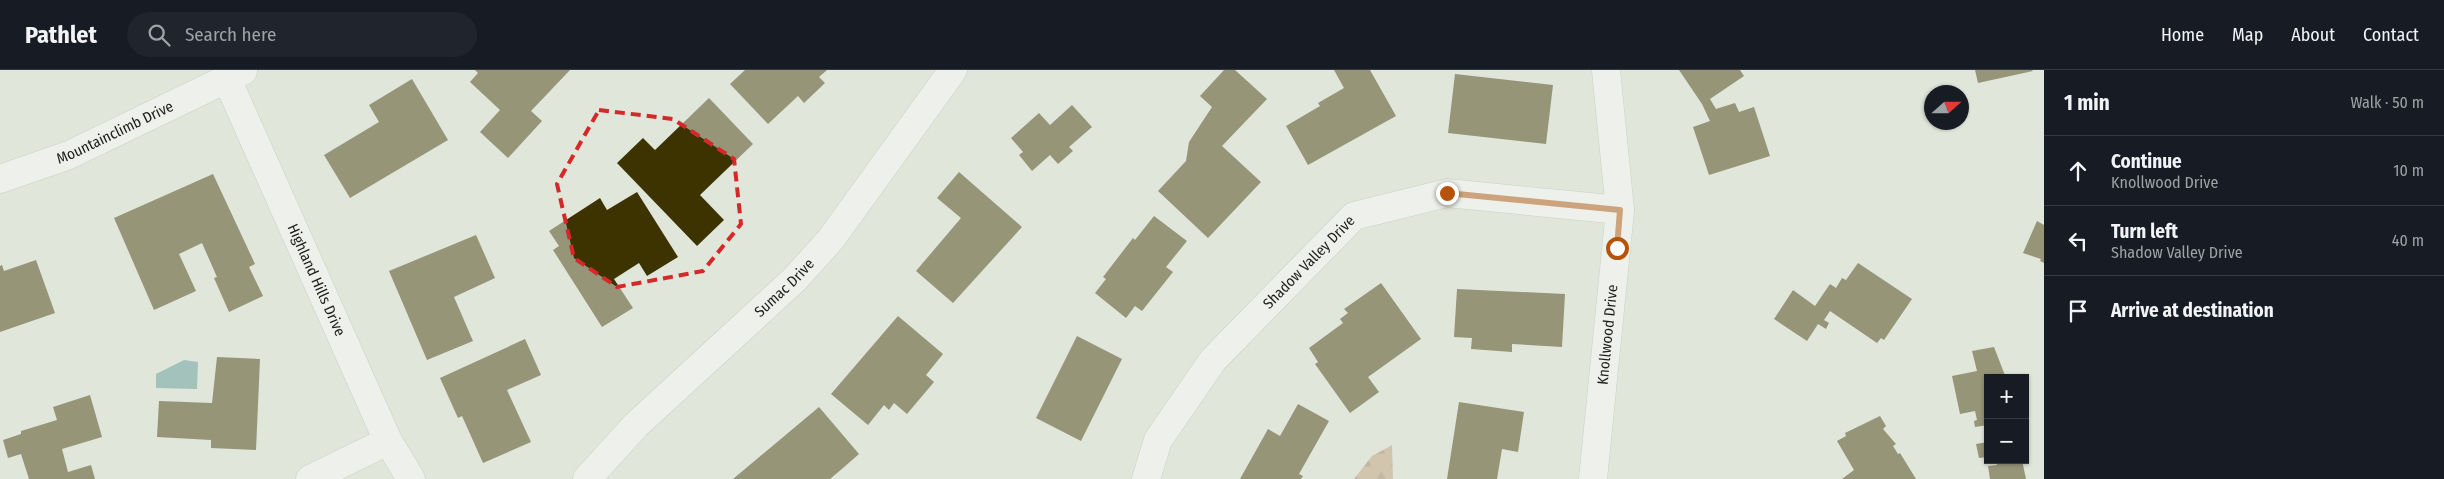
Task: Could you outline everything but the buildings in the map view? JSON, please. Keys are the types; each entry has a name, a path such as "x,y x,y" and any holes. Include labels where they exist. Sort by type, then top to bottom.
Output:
{"street":[{"name":"Sumac Drive","path":"586,479 636,425 795,279 831,239 953,70"},
{"name":"Knollwood Drive","path":"1593,479 1620,210 1606,70"},
{"name":"Mountainclimb Drive","path":"0,179 69,155 235,75"},
{"name":"Highland Hills Drive","path":"235,75 388,441 411,479"},
{"name":"Shadow Valley Drive","path":"1146,479 1158,440 1213,360 1354,216 1447,193 1620,210"},
{"path":"310,479 388,441"}],"highlighted area":[{"path":"599,110 673,119 734,159 741,224 703,271 617,287 574,258 557,184"}],"green space":[{"path":"1392,445 1393,479 1354,479 1372,456"}],"water":[{"path":"184,360 198,362 197,389 156,388 156,374"}],"route":[{"path":"1447,193 1620,210 1617,248"}]}
